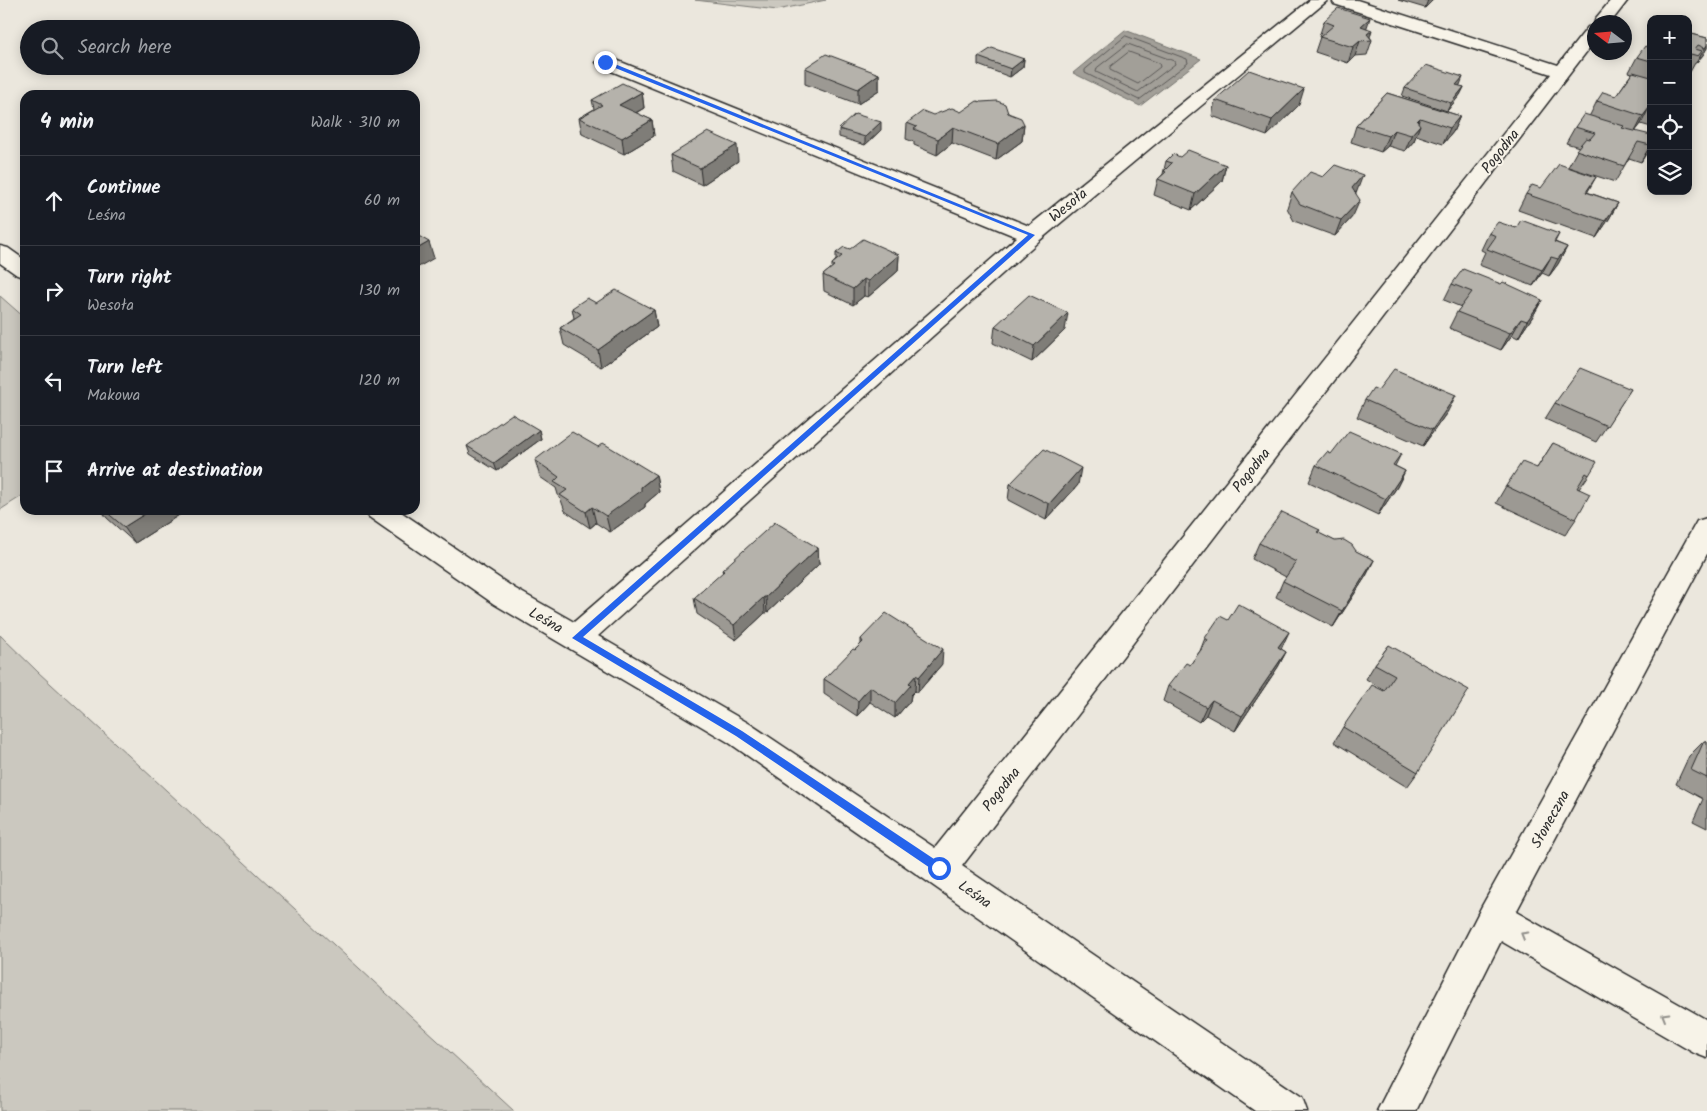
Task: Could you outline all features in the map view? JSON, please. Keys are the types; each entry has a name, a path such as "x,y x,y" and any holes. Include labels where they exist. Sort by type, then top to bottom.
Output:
{"street":[{"name":"Wesoła","path":"576,638 1032,235 1320,0"},
{"path":"1340,0 1562,72"},
{"path":"1608,15 1620,0"},
{"name":"Pogodna","path":"939,868 1587,40"},
{"path":"605,62 1032,235"},
{"path":"0,253 20,267"},
{"name":"Leśna","path":"385,515 504,596 739,734 939,868 1288,1111"},
{"name":"Słoneczna","path":"1396,1111 1494,918 1707,528"},
{"path":"1494,918 1707,1040"}],"shaded area":[{"path":"695,0 826,0 777,10"},
{"path":"0,296 20,314 20,497 0,510"},
{"path":"0,635 38,672 514,1111 0,1111"}],"water":[{"path":"1125,30 1201,59 1140,106 1073,73"}],"building":[{"path":"1338,8 1370,18 1361,26 1372,30 1367,34 1372,40 1360,41 1353,47 1320,37 1334,25 1324,21"},
{"path":"1692,34 1707,38 1705,48 1698,45 1695,49 1702,51 1698,56 1692,54"},
{"path":"1645,46 1647,47 1647,60 1637,57"},
{"path":"992,48 1024,59 1011,69 978,57"},
{"path":"826,54 879,74 858,89 805,68"},
{"path":"1426,65 1463,77 1456,85 1464,87 1451,103 1405,88"},
{"path":"1249,70 1304,89 1272,120 1215,100"},
{"path":"1633,72 1647,76 1647,111 1643,116 1597,101 1603,92 1616,96"},
{"path":"622,83 642,92 619,105 652,120 622,138 579,118 602,105 592,100"},
{"path":"1387,93 1460,116 1450,128 1420,118 1417,121 1420,125 1411,135 1394,130 1388,136 1356,126"},
{"path":"977,101 997,101 1005,104 1008,113 1021,118 1024,124 998,144 953,127 938,139 914,129 917,127 907,123 923,111 933,115 952,108 961,112"},
{"path":"855,114 881,122 865,137 839,129"},
{"path":"1584,114 1624,126 1622,128 1647,134 1647,144 1638,142 1624,166 1576,150 1586,138 1590,139 1595,133 1575,127"},
{"path":"708,132 737,145 700,168 671,155"},
{"path":"1188,150 1226,165 1195,194 1158,179 1172,163 1166,161 1173,154 1180,157"},
{"path":"1559,164 1596,177 1586,192 1618,203 1605,221 1526,194 1532,185 1541,188"},
{"path":"1335,165 1363,175 1352,188 1360,200 1341,220 1300,204 1292,192 1310,172 1323,177"},
{"path":"1521,220 1559,234 1554,242 1567,247 1558,259 1551,257 1542,270 1487,249 1496,236 1489,233 1498,222 1516,228"},
{"path":"420,237 429,242 420,247"},
{"path":"863,239 899,255 868,281 864,279 853,289 823,275 842,256 836,253 844,247 850,249"},
{"path":"1463,269 1501,284 1503,282 1542,300 1527,321 1521,319 1510,333 1457,312 1472,292 1452,284"},
{"path":"616,290 654,310 598,350 560,328 581,314 572,308 587,298 596,303"},
{"path":"1029,295 1068,313 1034,346 995,326"},
{"path":"1580,368 1631,389 1607,426 1555,403"},
{"path":"1394,369 1456,395 1432,430 1365,400 1373,388 1378,390"},
{"path":"512,414 539,430 494,463 467,446"},
{"path":"1349,431 1401,454 1393,465 1405,471 1386,499 1316,465 1327,452 1331,454"},
{"path":"572,432 598,447 603,443 656,475 641,487 641,491 606,516 592,507 586,512 560,495 567,490 554,482 559,477 535,460"},
{"path":"1553,443 1597,462 1589,475 1586,473 1577,488 1590,494 1576,519 1506,486 1522,462 1537,468"},
{"path":"1044,449 1081,468 1049,504 1010,484"},
{"path":"1282,512 1320,530 1317,532 1335,541 1344,540 1352,545 1356,551 1374,560 1342,611 1283,581 1296,562 1259,543"},
{"path":"110,515 143,515 124,527"},
{"path":"775,522 818,548 734,625 694,598 724,571 722,570"},
{"path":"1238,604 1289,632 1278,647 1286,652 1242,716 1212,700 1206,707 1168,686 1186,663 1190,665 1208,640 1205,638 1220,616 1228,620"},
{"path":"886,613 943,649 919,677 916,675 909,683 911,685 895,703 870,687 858,701 824,679 853,649 855,650 863,642 861,639"},
{"path":"1389,645 1469,690 1418,772 1343,727 1372,685 1384,691 1395,675 1375,664"},
{"path":"1704,741 1707,742 1707,778 1691,770"}],"route":[{"path":"605,62 1032,235 576,638 739,734 939,868"}]}
